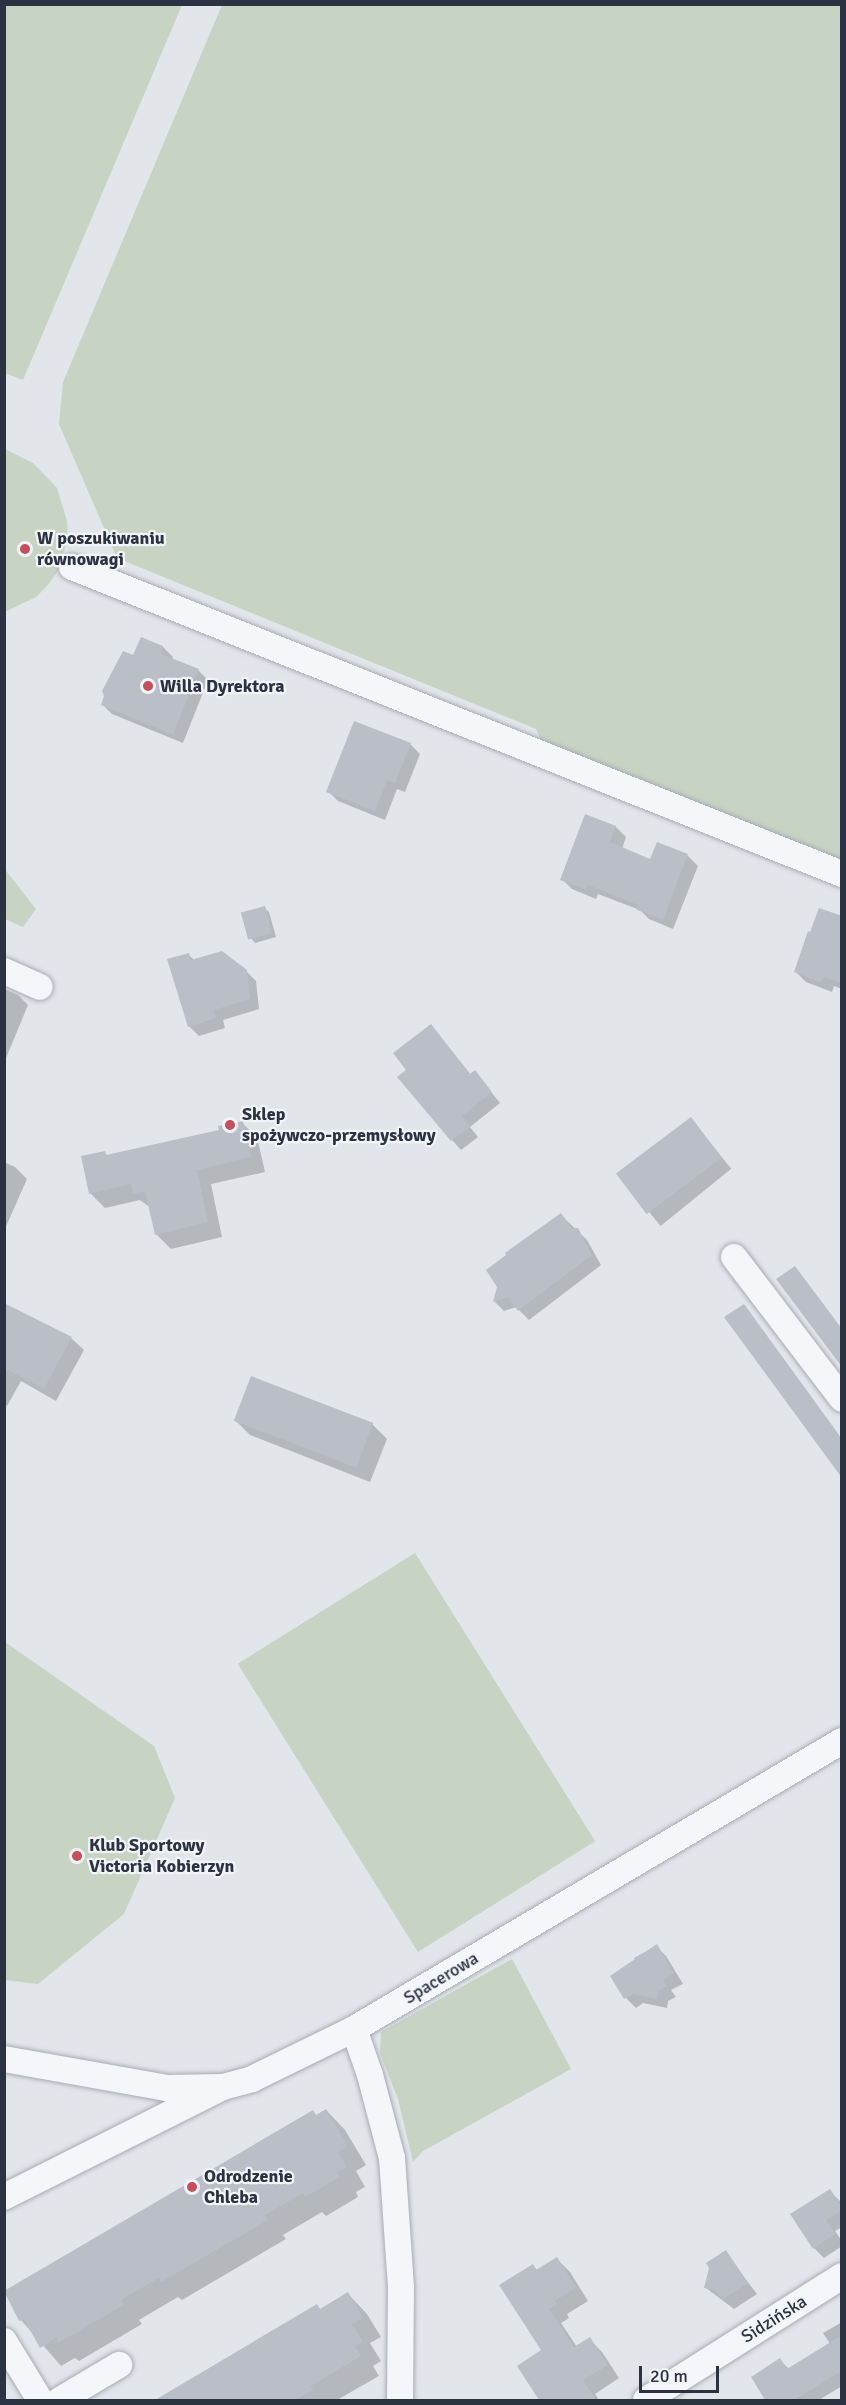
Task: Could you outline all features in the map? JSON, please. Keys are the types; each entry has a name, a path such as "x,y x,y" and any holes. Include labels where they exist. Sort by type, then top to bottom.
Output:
{"street":[{"path":"72,567 842,874"},
{"path":"4,971 40,987"},
{"path":"734,1257 842,1400"},
{"name":"Spacerowa","path":"4,2059 167,2088 223,2087 252,2079 354,2029 842,1741"},
{"path":"354,2029 370,2075 392,2158 401,2288 400,2400"},
{"path":"4,2197 223,2087"},
{"name":"Sidzińska","path":"645,2400 842,2276"},
{"path":"4,2341 40,2400"},
{"path":"60,2400 119,2365"}],"green space":[{"path":"5,4 182,5 23,380 5,373"},
{"path":"222,5 841,5 841,863 542,743 536,729 117,558 59,424 63,382"},
{"path":"5,449 33,463 57,488 67,521 68,538 58,571 48,585 36,597 5,612"},
{"path":"4,868 36,909 23,927 5,919"},
{"path":"415,1553 595,1841 418,1952 238,1664"},
{"name":"Klub Sportowy Victoria Kobierzyn","path":"5,1642 154,1746 175,1798 124,1914 38,1984 5,1980"},
{"path":"512,1959 571,2069 423,2151 413,2162 398,2099 380,2053 381,2032"}],"building":[{"name":"Willa Dyrektora","path":"141,637 163,646 161,654 199,669 173,735 101,705 104,696 102,691 123,651 133,655"},
{"path":"354,721 411,743 395,783 387,780 375,811 326,792"},
{"path":"585,814 616,826 610,842 650,859 657,842 688,854 663,920 637,910 638,905 588,885 586,890 560,880"},
{"path":"265,906 272,933 248,940 241,912"},
{"path":"819,908 842,916 842,983 824,977 821,983 794,972 808,931 810,932"},
{"path":"222,951 247,970 250,999 214,1010 216,1018 188,1027 167,959 189,953 191,960"},
{"path":"431,1024 470,1074 475,1070 492,1092 462,1116 470,1127 451,1141 397,1077 406,1070 393,1053"},
{"path":"691,1117 722,1158 647,1214 616,1174"},
{"path":"243,1121 251,1157 197,1170 208,1222 155,1235 145,1191 133,1194 131,1184 89,1194 81,1156 105,1151 106,1155 219,1130 218,1126"},
{"path":"561,1213 572,1228 578,1228 592,1255 518,1311 507,1297 493,1302 497,1287 486,1270 506,1255 505,1253"},
{"path":"795,1266 842,1329 842,1367 776,1279"},
{"path":"4,1303 72,1337 44,1389 4,1368"},
{"path":"744,1304 842,1439 842,1478 724,1317"},
{"path":"251,1376 373,1423 356,1468 234,1421"},
{"path":"657,1944 674,1973 663,1980 667,1986 659,1991 657,1999 633,1994 624,1999 610,1976"},
{"path":"326,2109 348,2146 338,2152 347,2167 337,2172 340,2177 305,2197 303,2193 265,2215 268,2220 161,2282 159,2278 121,2300 124,2305 58,2343 56,2338 40,2348 24,2319 19,2321 4,2291 313,2110 316,2115"},
{"path":"830,2189 842,2207 842,2211 826,2220 835,2234 813,2249 790,2214"},
{"path":"726,2250 748,2283 722,2300 715,2290 704,2288 709,2268 706,2263"},
{"path":"557,2257 576,2287 555,2301 557,2305 549,2309 574,2347 590,2337 608,2365 583,2380 596,2400 539,2400 517,2366 541,2350 499,2285 533,2264 536,2270"},
{"path":"348,2292 363,2318 352,2324 363,2342 355,2346 361,2356 311,2386 313,2390 296,2400 155,2400 317,2304 320,2309"},
{"path":"842,2335 842,2371 794,2400 765,2400 751,2377 780,2358 787,2369"}],"place":[{"name":"W poszukiwaniu równowagi","path":"25,549"},
{"name":"Willa Dyrektora","path":"148,686"},
{"name":"Sklep spożywczo-przemysłowy","path":"230,1125"},
{"name":"Klub Sportowy Victoria Kobierzyn","path":"77,1856"},
{"name":"Odrodzenie Chleba","path":"192,2187"}]}
